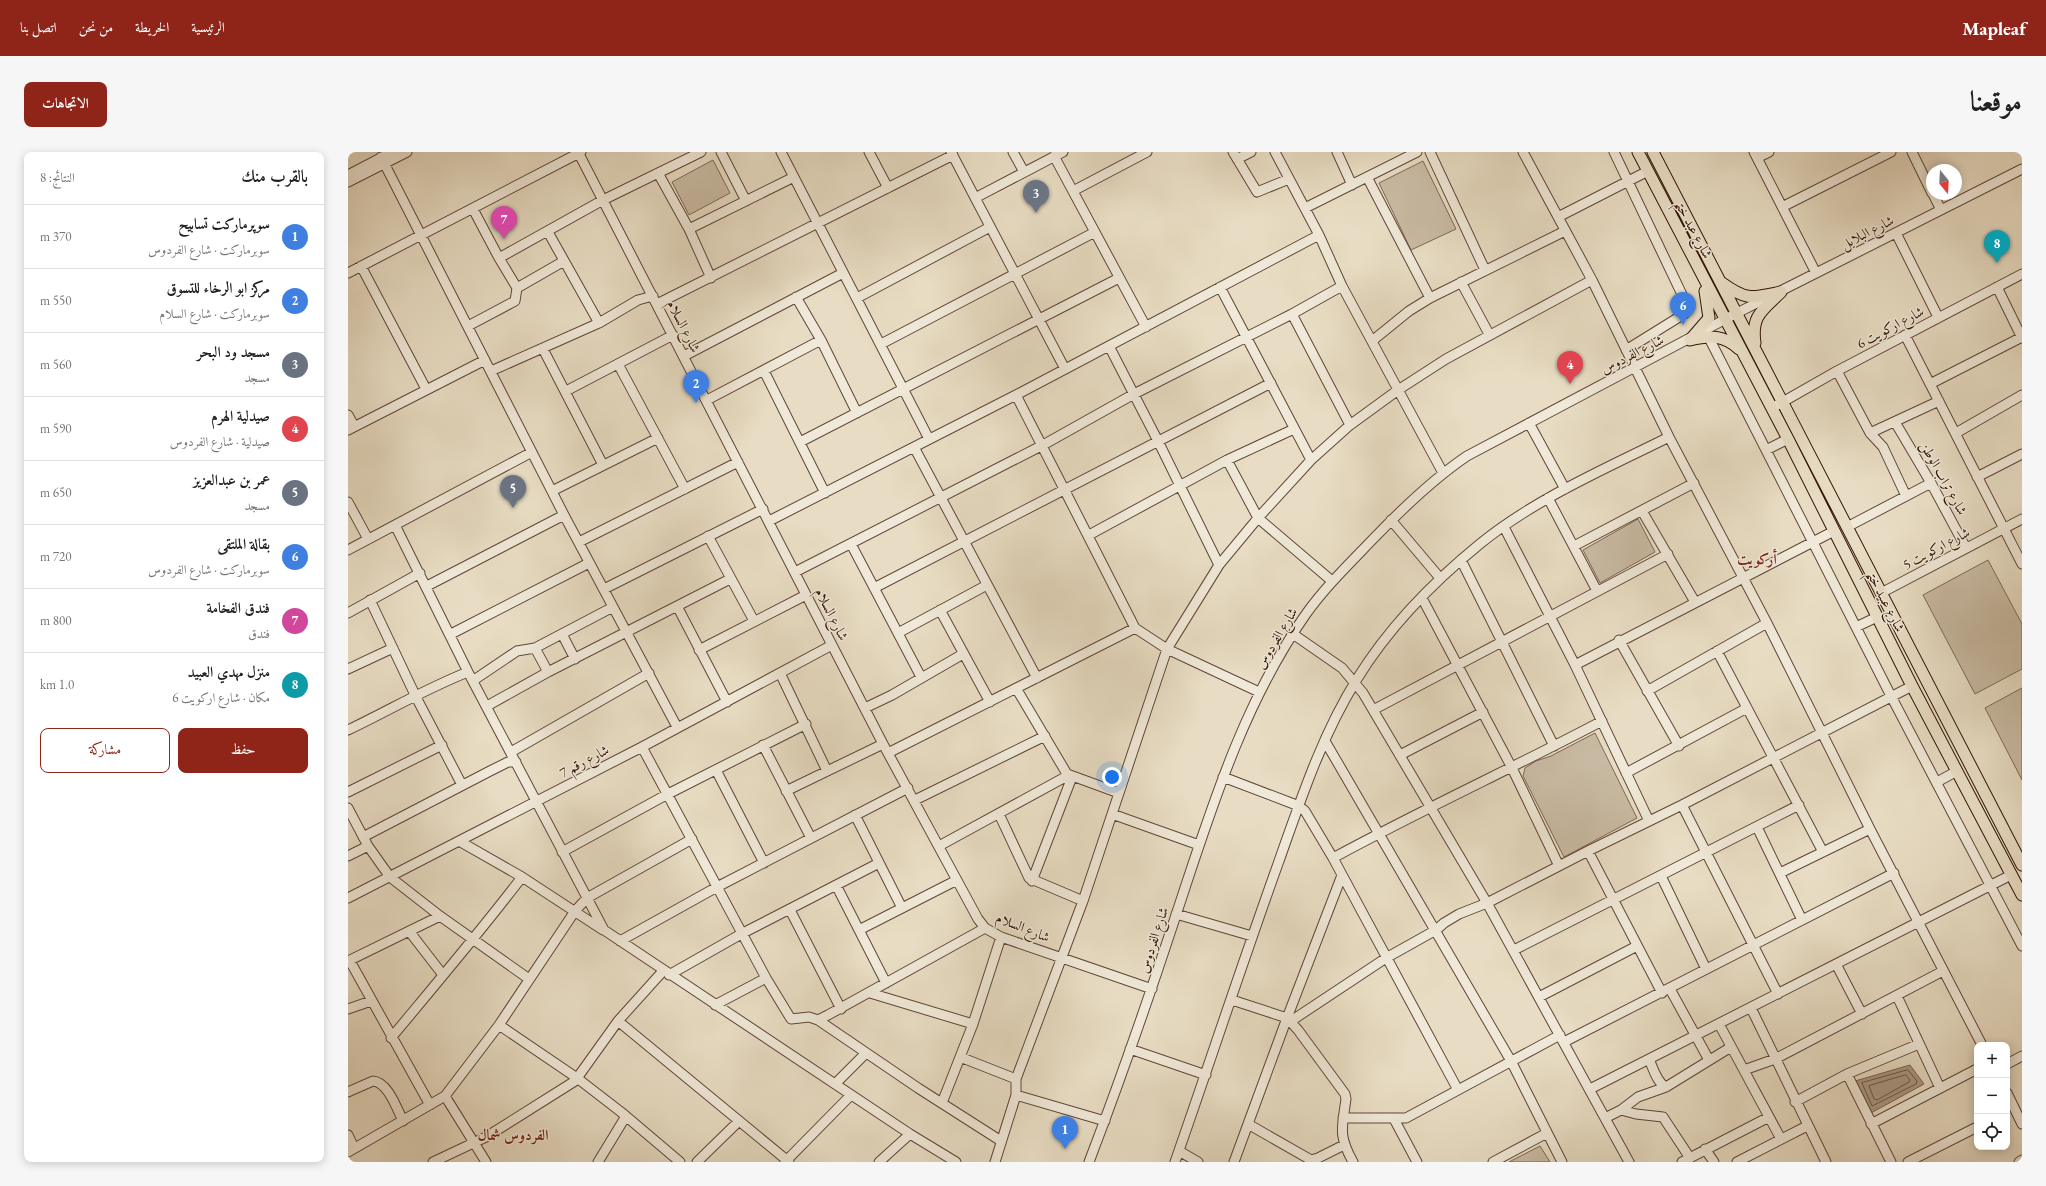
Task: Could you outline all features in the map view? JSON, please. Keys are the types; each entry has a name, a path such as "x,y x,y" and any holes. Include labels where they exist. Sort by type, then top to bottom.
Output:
{"main road":[{"name":"شارع عبد ختم","path":"1638,152 1725,320"},
{"name":"شارع عبد ختم","path":"1654,152 1737,313"},
{"path":"1690,340 1710,318 1706,296 1698,269"},
{"path":"1720,282 1739,295 1746,297 1781,292"},
{"path":"1755,348 1754,334 1756,318 1781,292"},
{"name":"شارع عبيد ختم","path":"1737,313 2022,865"},
{"name":"شارع عبيد ختم","path":"1725,320 1788,439 1912,686 2022,895"},
{"path":"1690,340 1708,336 1722,338 1733,344 1743,354"}],"street":[{"path":"348,182 383,160 392,152"},
{"path":"348,175 383,160 407,152"},
{"path":"348,273 421,234 473,209 579,152"},
{"name":"شارع السلام","path":"579,152 883,744 915,800 971,908 985,928 1001,937 1152,989"},
{"path":"499,258 603,200 701,152"},
{"path":"721,152 746,201"},
{"path":"781,152 929,438"},
{"path":"869,152 888,188"},
{"path":"1013,152 1024,172"},
{"path":"1073,191 1147,152"},
{"path":"1251,152 1235,156 1257,192 1289,179"},
{"path":"1275,152 1319,235 1342,286 1443,473"},
{"path":"1337,152 1352,184"},
{"path":"1304,208 1418,152"},
{"path":"1430,152 1485,270"},
{"path":"1523,152 1592,280 1669,437 1767,623 1870,829 1980,1042"},
{"path":"1614,152 1687,305 1687,311 1626,350"},
{"path":"1769,152 1756,155 1816,273"},
{"path":"1782,207 1891,152"},
{"path":"1912,152 1926,181"},
{"path":"657,304 712,278 952,154 1013,274 1065,369"},
{"path":"975,198 1058,154 1073,191 1146,327"},
{"path":"383,160 564,515 677,727"},
{"name":"شارع البلابل","path":"1725,320 2022,169"},
{"path":"1558,217 1648,171"},
{"path":"658,173 689,229 712,278"},
{"path":"689,229 794,177"},
{"path":"1367,177 1430,298"},
{"path":"1936,200 1941,210"},
{"path":"468,326 515,301 517,288 473,209"},
{"path":"857,298 990,227"},
{"path":"1372,340 1409,311 1430,298 1565,231"},
{"path":"548,232 600,323"},
{"path":"881,344 1095,232"},
{"path":"1896,234 1938,317"},
{"path":"769,521 929,438 1016,395 1319,235"},
{"path":"517,288 564,261"},
{"path":"361,266 426,389"},
{"path":"684,356 843,273"},
{"name":"شارع اركويت 6","path":"1772,408 1837,371 2022,274"},
{"path":"800,442 905,390 1119,278"},
{"path":"995,1162 1016,1095 1016,1079 1083,901 1167,649 1219,565 1258,518 1311,460 1350,425 1398,390 1489,334 1592,280"},
{"path":"1462,282 1489,334"},
{"path":"795,572 1043,445 1134,394 1292,314 1342,286"},
{"path":"1220,287 1311,460"},
{"path":"1930,384 2022,337 1998,287"},
{"path":"491,371 600,323 638,300 653,296"},
{"path":"796,297 821,340 857,413"},
{"path":"1292,314 1350,425"},
{"name":"شارع الفردوس","path":"1089,1162 1152,989 1199,845 1224,777 1259,692 1293,634 1332,581 1391,520 1443,473 1467,456 1690,340 1725,320"},
{"path":"566,391 673,335"},
{"path":"1905,335 2022,564"},
{"path":"1708,336 1891,696 2022,946"},
{"path":"707,400 821,340"},
{"path":"1109,346 1180,484 1219,565"},
{"path":"543,349 604,465"},
{"path":"348,415 351,428 485,360"},
{"path":"618,364 685,489"},
{"path":"764,371 825,493"},
{"path":"1837,371 1870,433 1883,447 1906,496"},
{"path":"874,588 1271,383"},
{"path":"1016,395 1089,535 1135,628 1167,649 1259,692"},
{"path":"1956,433 2022,395"},
{"path":"1870,433 1939,401"},
{"name":"شارع تراب الوطن","path":"1895,422 1932,483 1966,548"},
{"path":"1528,423 1565,490"},
{"path":"1089,535 1180,484 1294,429"},
{"path":"1175,1162 1232,1000 1252,936 1299,806 1325,741 1356,681 1382,642 1440,578 1504,527 1548,498 1669,437"},
{"path":"552,491 658,438"},
{"path":"1766,450 1788,439"},
{"path":"914,447 939,497 1037,678"},
{"path":"348,550 532,452"},
{"path":"1977,477 2022,454"},
{"path":"1227,460 1258,518 1332,581"},
{"path":"579,542 738,462"},
{"path":"1574,546 1694,483"},
{"path":"1847,527 1932,483"},
{"path":"1548,498 1597,591"},
{"path":"348,502 368,539"},
{"path":"604,589 763,509"},
{"path":"1642,511 1695,602"},
{"path":"427,586 564,515"},
{"name":"شارع اركويت 5","path":"1881,593 2022,519"},
{"path":"1391,520 1440,578"},
{"path":"395,525 451,634 468,672 474,680 510,752 604,930"},
{"path":"1504,527 1551,616 1649,821"},
{"path":"1575,665 1619,640 1834,531"},
{"path":"708,536 754,622"},
{"path":"851,544 921,677"},
{"path":"1373,710 1668,554"},
{"path":"1461,560 1554,746"},
{"path":"451,634 589,563"},
{"path":"348,613 420,573"},
{"path":"487,706 548,672 730,579"},
{"path":"898,633 987,585"},
{"path":"699,650 806,595"},
{"path":"1422,598 1512,768 1558,866"},
{"path":"370,600 416,697 462,785"},
{"path":"677,606 727,702"},
{"path":"474,680 517,651 535,648 613,608"},
{"path":"940,610 990,702"},
{"path":"1856,626 1877,617"},
{"path":"1648,692 1767,623"},
{"path":"888,753 1135,628"},
{"path":"562,634 575,659"},
{"path":"1293,634 1342,668 1356,681 1514,950 1629,1162"},
{"path":"1619,640 1678,746"},
{"name":"شارع رقم 7","path":"348,898 536,802 832,645"},
{"path":"348,669 392,648"},
{"path":"535,648 548,672"},
{"path":"1717,651 1823,852"},
{"path":"865,708 892,695 963,654"},
{"path":"348,730 442,683 468,672"},
{"path":"510,752 649,673"},
{"path":"780,673 806,724 827,771"},
{"path":"1289,1020 1386,958 1436,930 1459,914 1487,903 1682,805 1912,686"},
{"path":"1016,688 1071,776 1119,793"},
{"path":"1626,773 1747,708"},
{"path":"1400,755 1483,712"},
{"path":"1333,858 1430,806 1512,768 1602,721"},
{"path":"562,852 666,795 806,724"},
{"path":"915,800 1045,736"},
{"path":"1325,741 1380,833 1511,1061 1562,1162"},
{"path":"786,791 883,744"},
{"path":"348,792 442,745"},
{"path":"763,745 811,838"},
{"path":"642,746 666,795 692,839 766,978 790,1018 809,1017 818,1020 1001,1141"},
{"path":"363,837 508,762 516,762"},
{"path":"716,770 764,863"},
{"path":"1937,782 1958,771"},
{"path":"939,846 1071,776"},
{"path":"1032,881 1071,776"},
{"path":"1224,777 1299,806 1311,820 1458,1090"},
{"path":"620,941 717,886 908,788"},
{"path":"1682,805 1778,994"},
{"path":"1514,950 1799,805"},
{"path":"348,808 368,846 390,877 440,916 475,939 530,979"},
{"path":"999,814 1025,873 1032,881 1083,901"},
{"path":"1112,814 1199,845"},
{"path":"855,815 902,908"},
{"path":"1757,827 1802,920"},
{"path":"1780,873 1870,829"},
{"path":"348,1135 351,1150 445,1096 499,1025 575,911 587,898 692,839"},
{"path":"459,841 522,877 575,911 714,1005 951,1161"},
{"path":"348,856 368,846"},
{"path":"1588,851 1662,993"},
{"path":"433,1162 476,1143 516,1120 577,1078 618,1021 666,973 879,863"},
{"path":"1343,1118 1406,1118 1511,1061 1662,993 1894,873"},
{"path":"1590,1089 2011,874"},
{"path":"1234,1162 1289,1020 1342,875"},
{"path":"1660,876 1706,969"},
{"path":"391,1038 475,939 522,877"},
{"path":"859,930 957,880"},
{"path":"836,884 886,983"},
{"path":"790,910 841,1009"},
{"path":"1176,914 1252,936"},
{"path":"430,1105 349,961 440,916"},
{"path":"818,1020 841,1009 985,928"},
{"path":"409,931 443,975"},
{"path":"942,1103 973,1024 1001,937"},
{"path":"1539,997 1637,946"},
{"path":"1836,964 1862,1014"},
{"path":"1744,1070 1776,1059 1943,972"},
{"path":"714,1005 766,978"},
{"path":"1670,989 1709,1060"},
{"path":"870,993 973,1024"},
{"path":"1897,996 1940,1088"},
{"path":"1232,1000 1289,1020 1342,1089 1346,1099 1341,1130 1344,1145 1353,1162"},
{"path":"348,1009 371,1001"},
{"path":"1751,1008 1795,1102 1826,1162"},
{"path":"618,1021 787,1161 851,1095"},
{"path":"1719,1024 1781,1138"},
{"path":"499,1025 577,1078 626,1116 680,1162"},
{"path":"1795,1102 1847,1074 1919,1044"},
{"path":"1605,1118 1621,1110 1638,1097 1666,1087 1731,1047"},
{"path":"1130,1049 1206,1075"},
{"path":"835,1084 866,1053"},
{"path":"2010,1062 2022,1056"},
{"path":"960,1057 1016,1079"},
{"path":"1649,1059 1656,1075 1663,1086 1666,1087"},
{"path":"1871,1124 1974,1071"},
{"path":"1847,1074 1891,1162"},
{"path":"348,1092 373,1081 378,1081 388,1092 402,1121"},
{"path":"1016,1095 1105,1121"},
{"path":"445,1096 476,1143 486,1162"},
{"path":"1621,1110 1636,1114 1663,1117 1686,1160 1769,1117"},
{"path":"2011,1110 2022,1124"},
{"path":"598,1162 626,1116"},
{"path":"1394,1119 1416,1162"},
{"path":"697,1162 739,1121"},
{"path":"1248,1124 1311,1160 1344,1145"},
{"path":"1737,1162 1781,1138 1807,1126"},
{"path":"1908,1162 1974,1129"},
{"path":"1493,1162 1547,1133"},
{"path":"879,1162 910,1134"},
{"path":"1705,1149 1714,1162"},
{"path":"1179,1151 1198,1162"}],"shaded area":[{"path":"713,160 730,193 689,215 672,182"},
{"path":"1423,161 1456,229 1411,250 1379,183"},
{"path":"1638,519 1655,552 1600,583 1583,550"},
{"path":"1988,560 2022,624 2022,669 1975,694 1923,595"},
{"path":"2022,688 2022,780 1985,708"},
{"path":"1595,733 1637,818 1564,857 1523,776 1525,768 1536,761 1551,756"},
{"path":"1540,1146 1550,1162 1509,1162"}],"water":[{"path":"1910,1065 1924,1084 1871,1113 1855,1081"}],"place":[{"name":"مسجد ود البحر","path":"1036,213"},
{"name":"فندق الفخامة","path":"504,239"},
{"name":"منزل مهدي العبيد","path":"1997,263"},
{"name":"بقالة الملتقى","path":"1683,325"},
{"name":"صيدلية الهرم","path":"1570,384"},
{"name":"مركز ابو الرخاء للتسوق","path":"696,403"},
{"name":"عمر بن عبدالعزيز","path":"513,508"},
{"name":"سوپرمارکت تسابيح","path":"1065,1149"}],"district":[{"name":"أركويت","path":"1757,558"},
{"name":"الفردوس شمال","path":"513,1134"}]}
